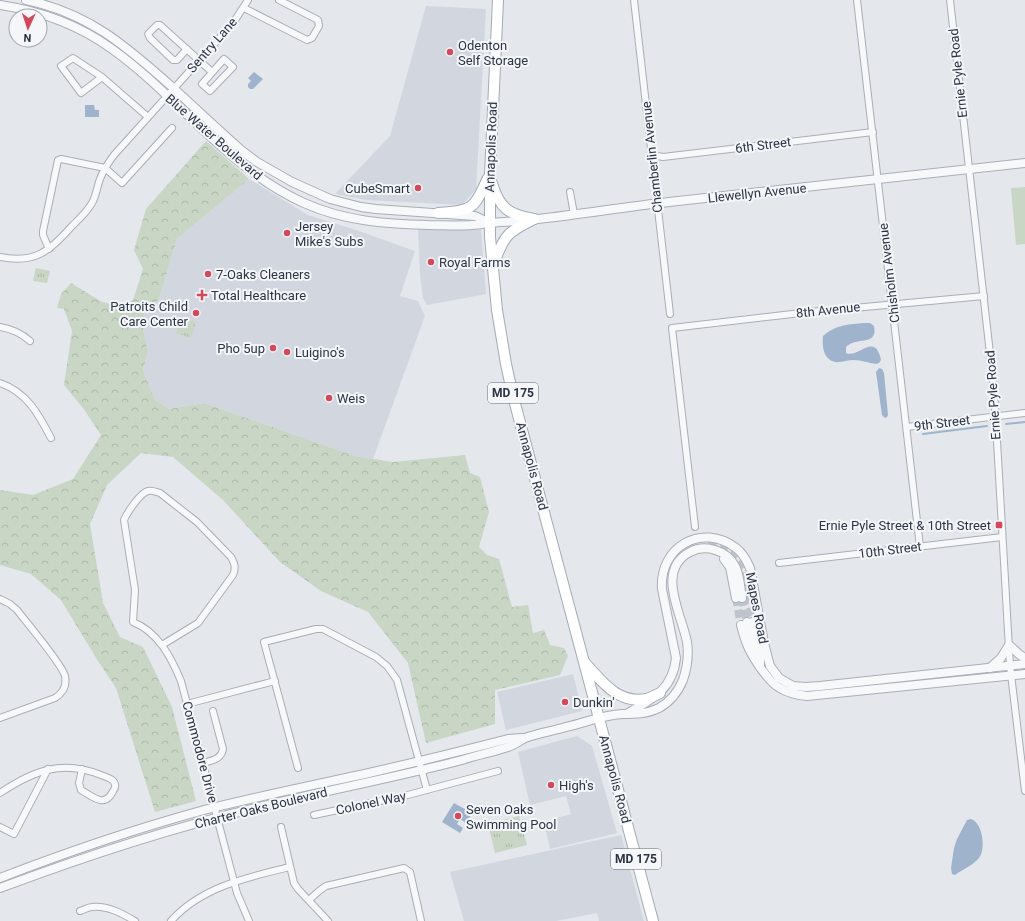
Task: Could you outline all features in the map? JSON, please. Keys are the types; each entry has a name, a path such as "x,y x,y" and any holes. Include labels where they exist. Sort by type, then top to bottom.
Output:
{"main road":[{"name":"Annapolis Road","path":"498,0 490,175 490,223 501,338 513,396 653,921"},
{"path":"438,213 471,208 479,198 490,175"},
{"path":"490,175 498,200 504,208 510,213 534,220"},
{"path":"493,265 500,245 504,239 520,226 534,220"},
{"path":"584,661 608,688 619,696 634,699 646,699 660,693"}],"street":[{"name":"Blue Water Boulevard","path":"26,0 51,3 91,24 115,39 136,55 241,150 257,162 309,191 330,199 361,207 475,216 490,223"},
{"name":"Sentry Lane","path":"0,256 18,259 39,255 49,249 63,236 86,211 92,202 105,168 114,155 233,23 248,0"},
{"path":"244,8 307,40 312,38 319,26 318,20 279,0"},
{"name":"Chamberlin Avenue","path":"634,0 670,314"},
{"name":"Chisholm Avenue","path":"857,0 920,547"},
{"name":"Ernie Pyle Road","path":"950,0 984,296 996,417 1010,666 1025,791"},
{"name":"Blue Water Boulevard","path":"0,5 29,10 88,33 121,56 258,177 288,195 314,207 349,218 373,222 474,226 490,223"},
{"path":"187,49 177,60 173,60 150,38 148,34 157,25 160,25 187,49 212,72"},
{"path":"102,77 81,93 61,66 73,58 102,77 148,117"},
{"path":"224,59 233,67 210,91 202,84 212,72 224,59"},
{"path":"49,249 44,239 43,231 58,160 61,159 105,168 122,183 172,128"},
{"name":"6th Street","path":"652,155 663,157 873,132"},
{"name":"Llewellyn Avenue","path":"490,223 534,220 657,203 1025,163"},
{"path":"570,192 574,214"},
{"name":"8th Avenue","path":"695,527 672,328 893,304 984,296"},
{"path":"0,327 12,329 22,334 30,341"},
{"path":"0,383 27,400 39,415 51,438"},
{"name":"9th Street","path":"907,428 1025,413"},
{"name":"Commodore Drive","path":"162,645 198,623 233,575 235,564 231,557 197,522 160,494 154,491 148,491 141,496 126,515 124,520 135,590 133,622 149,630 162,645 175,666 181,681 234,882 248,921"},
{"name":"10th Street","path":"779,563 1002,537"},
{"name":"Mapes Road","path":"626,715 660,693 668,684 672,676 676,658 662,589 663,571 665,564 678,547 694,539 717,539 728,542 737,548 745,558 750,568 764,643 770,666 779,678 793,686 813,687 1025,664"},
{"name":"Mapes Road","path":"599,719 622,714 626,715 649,712 668,702 682,682 687,667 687,642 673,590 673,572 681,558 687,553 700,548 705,552 714,554 725,560 730,567 739,598"},
{"path":"0,599 17,610 62,668 66,681 62,692 55,698 0,718"},
{"name":"Mapes Road","path":"760,667 760,656 747,623 745,641 749,651 760,667 768,678 779,688 794,695 807,696 1025,674"},
{"path":"298,768 264,642 316,629 323,629 376,657 387,666 397,680 426,790"},
{"path":"990,668 1001,658 1009,645 1025,658"},
{"path":"187,704 275,681"},
{"path":"203,763 218,759 222,755 223,749 212,711"},
{"name":"Charter Oaks Boulevard","path":"0,878 50,859 130,832 215,807 508,739 525,738 599,719"},
{"name":"Charter Oaks Boulevard","path":"0,888 134,841 217,817 421,771 510,746 525,738"},
{"path":"0,792 24,778 48,769 68,767 82,769 104,776 115,783 116,787 109,799 105,801 101,800 81,790 79,783 82,769"},
{"path":"0,827 14,834 48,769"},
{"name":"Colonel Way","path":"314,815 426,790 498,771"},
{"path":"281,827 294,883 328,921"},
{"path":"171,921 189,904 204,895 234,882 290,867"},
{"path":"309,900 326,886 404,868 410,872 421,921"},
{"path":"80,911 92,907 103,907 135,921"}],"shaded area":[{"path":"426,6 486,9 476,189 462,205 366,200 335,194 390,136"},
{"path":"249,179 308,215 415,251 400,296 418,301 425,316 373,459 355,456 204,403 169,409 155,400 143,370 148,352 143,329 145,312 159,299 177,239"},
{"path":"418,228 481,230 486,294 427,305 423,298 420,274"},
{"path":"573,674 582,711 506,730 497,692"},
{"path":"577,736 592,746 617,833 550,849 544,822 571,814 566,796 530,805 518,752"},
{"path":"621,835 644,921 599,921 597,913 556,921 464,921 450,872"}],"green space":[{"path":"206,141 249,179 177,239 159,299 145,312 143,329 148,352 143,370 155,400 169,409 204,403 355,456 393,462 465,455 470,473 480,477 489,512 479,547 487,555 499,559 512,607 528,605 533,633 544,630 550,645 564,648 568,656 560,675 495,690 495,724 426,743 408,663 368,612 321,591 280,562 223,500 173,457 141,453 107,485 90,524 103,603 120,637 143,647 172,707 196,801 155,812 116,688 61,600 31,574 0,565 0,490 33,495 73,479 101,435 83,408 64,385 72,331 64,309 57,308 61,294 71,283 102,302 122,306 133,300 143,269 134,250 146,209"},
{"path":"1025,187 1025,244 1016,245 1011,188"},
{"path":"36,268 50,271 47,283 33,281"},
{"path":"181,317 196,322 191,338 176,333"},
{"path":"519,816 527,845 495,853 488,824"}],"water":[{"path":"254,72 263,79 253,89 250,89 248,84 251,81 248,78"},
{"path":"85,105 94,105 95,110 99,110 99,117 85,117"},
{"path":"870,323 874,326 873,337 851,344 846,347 846,353 856,353 870,347 875,348 881,360 879,363 876,364 859,360 835,362 828,358 823,348 823,336 837,327"},
{"path":"879,368 882,369 884,373 888,415 885,418 882,415 876,372"},
{"name":"Seven Oaks Swimming Pool","path":"454,803 472,813 466,823 460,819 457,824 463,828 460,833 442,822"},
{"path":"971,819 975,821 981,831 983,843 981,854 974,863 955,875 952,874 951,868 954,848 967,820"}],"waterway":[{"path":"1006,424 1025,422"},
{"path":"923,434 987,426"}],"tunnel":[{"path":"708,545 725,549 737,559 743,569 753,622"},
{"path":"736,598 741,625"},
{"path":"742,598 747,622"}],"place":[{"name":"Odenton Self Storage","path":"450,52"},
{"name":"CubeSmart","path":"418,188"},
{"name":"Jersey Mike's Subs","path":"287,233"},
{"name":"Royal Farms","path":"431,262"},
{"name":"7-Oaks Cleaners","path":"208,274"},
{"name":"Total Healthcare","path":"202,295"},
{"name":"Patroits Child Care Center","path":"196,313"},
{"name":"Pho 5up","path":"273,348"},
{"name":"Luigino's","path":"287,352"},
{"name":"Weis","path":"329,398"},
{"name":"Ernie Pyle Street & 10th Street","path":"999,525"},
{"name":"Dunkin'","path":"565,702"},
{"name":"High's","path":"551,785"},
{"name":"Seven Oaks Swimming Pool","path":"458,816"}]}
